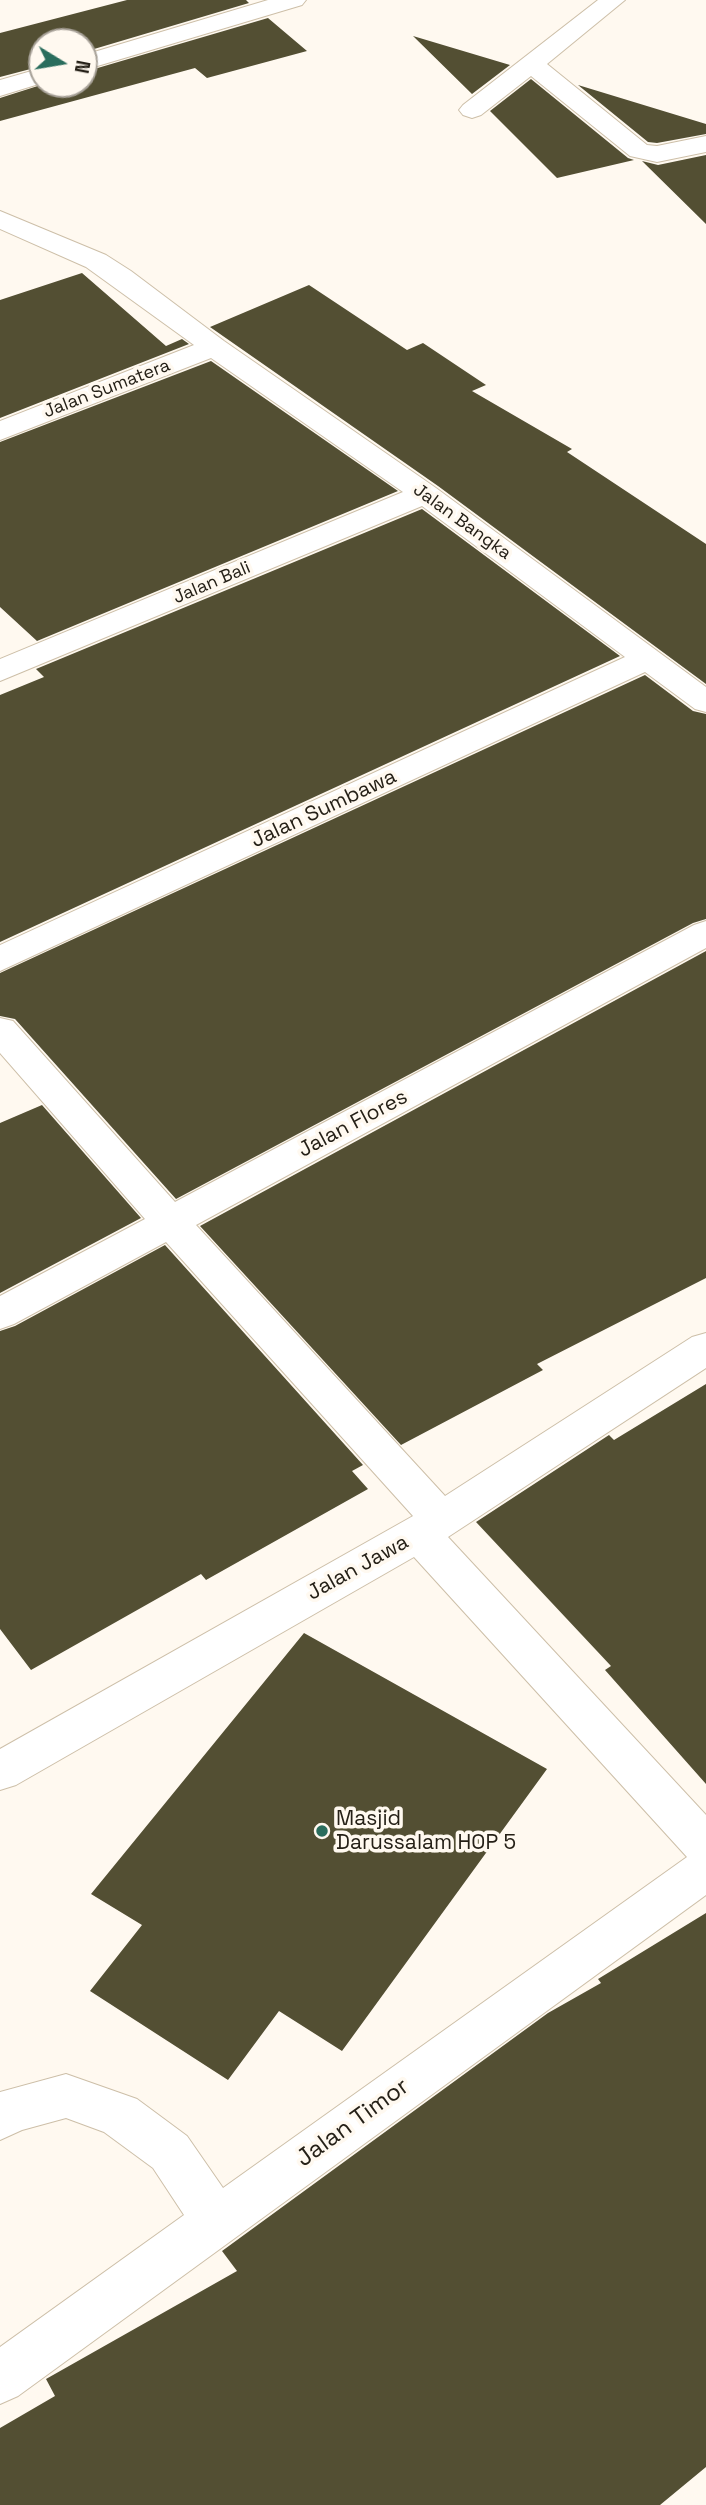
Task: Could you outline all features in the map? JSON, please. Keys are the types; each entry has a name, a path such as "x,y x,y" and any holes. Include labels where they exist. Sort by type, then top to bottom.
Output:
{"street":[{"path":"472,110 613,0"},
{"path":"98,59 278,2"},
{"path":"531,63 639,151 657,154 706,144"},
{"path":"0,88 28,79"},
{"name":"Jalan Bangka","path":"0,219 96,261 121,277 214,347 425,494 706,702"},
{"name":"Jalan Sumatera","path":"0,431 214,347"},
{"name":"Jalan Bali","path":"0,671 425,494"},
{"name":"Jalan Sumbawa","path":"0,959 647,659"},
{"name":"Jalan Flores","path":"0,1314 706,933"},
{"path":"0,1031 170,1223 706,1846"},
{"name":"Jalan Jawa","path":"0,1771 430,1527 706,1348"},
{"name":"Jalan Timor","path":"0,2378 706,1869"},
{"path":"0,2117 11,2110 66,2096 120,2115 170,2152 217,2221"}],"building":[{"path":"127,0 246,0 249,3 98,48 98,28 28,28 28,70 0,77 0,33"},
{"path":"268,18 307,51 207,78 195,68 98,94 98,68"},
{"path":"413,36 510,65 472,94"},
{"path":"531,79 628,158 634,160 557,178 490,111"},
{"path":"578,85 706,124 706,134 657,143 648,142"},
{"path":"28,89 28,98 85,98 0,121 0,98"},
{"path":"706,155 706,224 642,161 658,165"},
{"path":"82,273 166,346 182,339 189,344 0,418 0,300"},
{"path":"309,285 407,350 423,343 486,385 472,391 572,449 567,452 706,544 706,684 438,486 210,327"},
{"path":"211,361 398,491 37,641 0,607 0,442"},
{"path":"422,509 620,656 0,942 0,695 44,677 36,669"},
{"path":"645,675 693,711 706,714 706,919 693,923 176,1199 15,1019 0,1016 0,973"},
{"path":"706,951 706,1278 537,1364 543,1370 401,1445 200,1226"},
{"path":"42,1105 141,1218 0,1293 0,1123"},
{"path":"165,1245 363,1465 352,1471 368,1489 206,1580 201,1574 31,1670 0,1629 0,1331 15,1326"},
{"path":"706,1384 706,1784 605,1670 611,1666 476,1522 609,1435 614,1440"},
{"name":"Masjid Darussalam HOP 5","path":"304,1633 547,1769 342,2051 279,2011 228,2080 90,1991 142,1925 91,1894"},
{"path":"706,1913 706,2467 660,2505 0,2505 0,2428 55,2396 46,2379 237,2271 222,2251 548,2013 601,1983 598,1979"}],"place":[{"name":"Masjid Darussalam HOP 5","path":"322,1831"}]}
